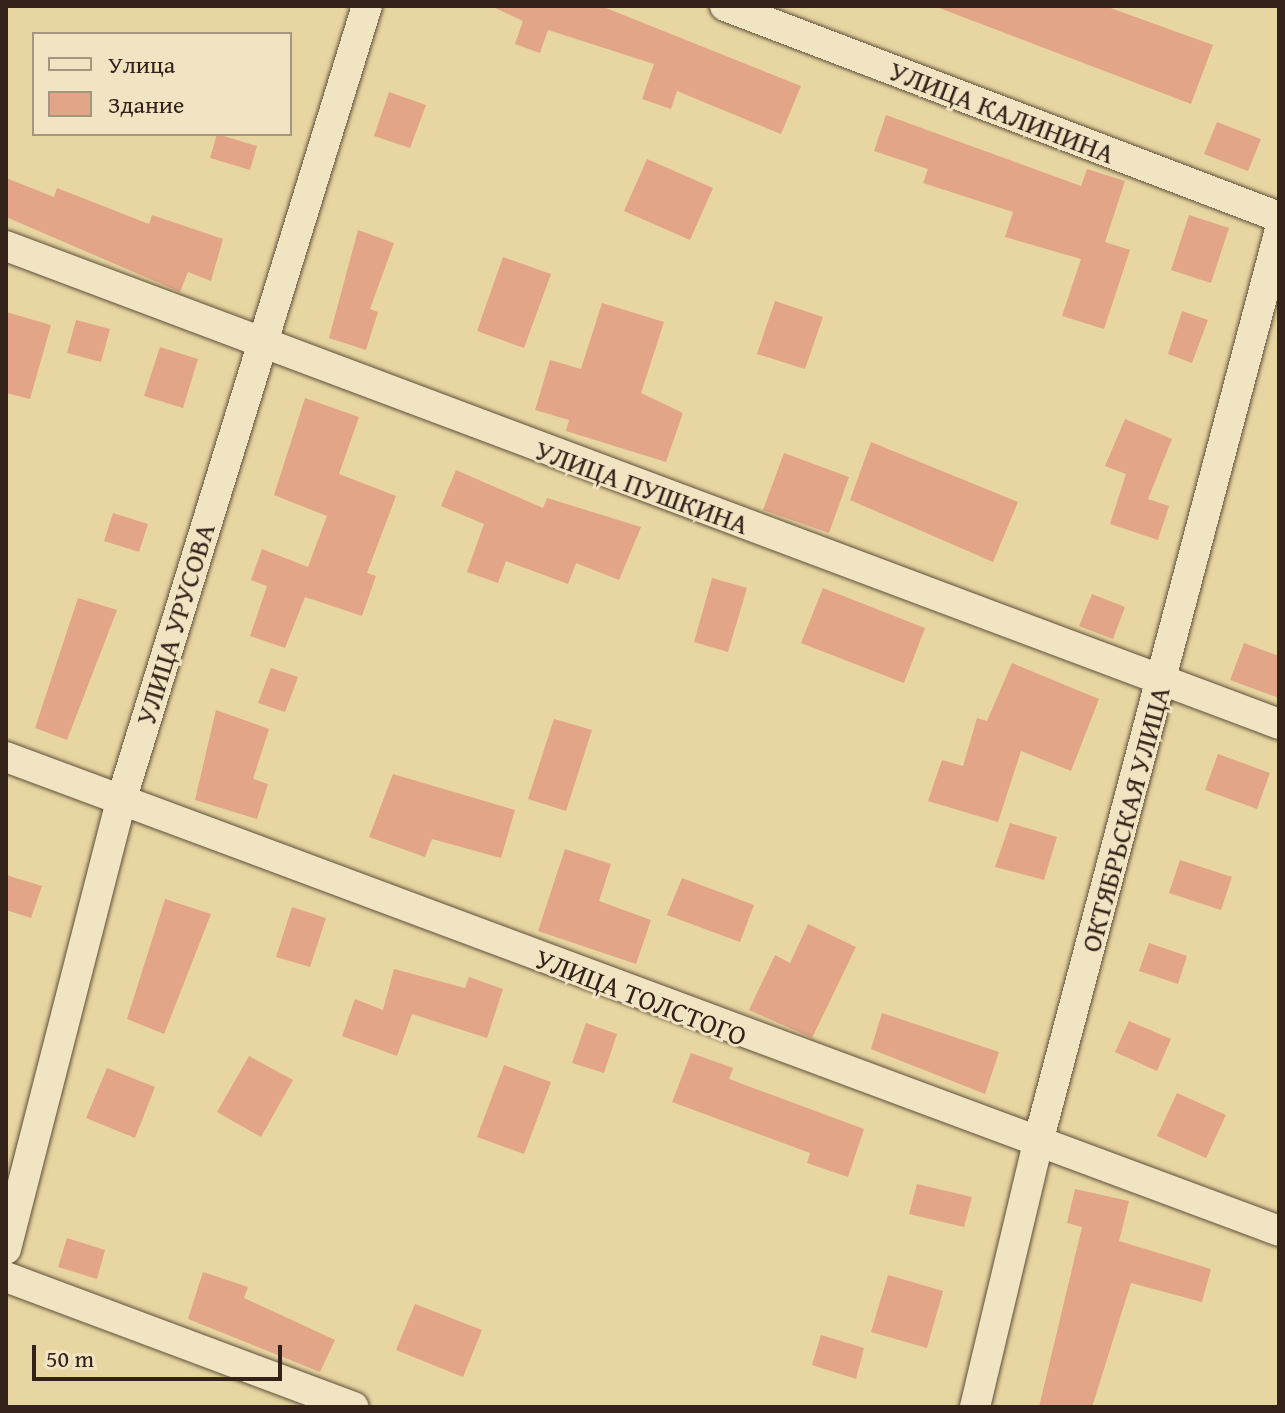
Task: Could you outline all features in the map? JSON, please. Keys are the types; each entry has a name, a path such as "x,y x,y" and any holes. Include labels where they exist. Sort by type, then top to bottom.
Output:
{"street":[{"name":"УЛИЦА УРУСОВА","path":"6,1249 121,801 367,6"},
{"name":"УЛИЦА КАЛИНИНА","path":"725,6 1279,217"},
{"name":"ОКТЯБРЬСКАЯ УЛИЦА","path":"975,1407 1037,1146 1279,233"},
{"name":"УЛИЦА ПУШКИНА","path":"6,246 260,345 1279,724"},
{"name":"УЛИЦА ТОЛСТОГО","path":"6,757 1037,1146 1279,1231"},
{"path":"6,1277 354,1407"}],"building":[{"path":"491,6 601,6 801,86 781,134 677,91 671,109 642,99 654,64 548,30 540,53 515,44 523,21"},
{"path":"934,6 1105,6 1213,45 1191,104"},
{"path":"389,92 426,105 410,148 374,136"},
{"path":"886,115 1081,186 1087,169 1125,181 1105,242 1130,250 1104,329 1062,316 1081,259 1005,237 1013,212 923,183 928,169 874,151"},
{"path":"1217,122 1261,139 1248,171 1204,154"},
{"path":"216,136 257,146 250,170 210,158"},
{"path":"647,159 713,188 690,240 624,211"},
{"path":"6,178 54,197 57,188 149,224 152,215 223,239 211,281 188,272 180,292 6,217"},
{"path":"1189,215 1229,228 1211,283 1171,270"},
{"path":"358,230 394,243 370,309 378,312 366,350 329,338"},
{"path":"503,257 551,274 524,348 477,331"},
{"path":"775,301 823,317 805,369 757,354"},
{"path":"602,303 664,322 641,393 683,413 666,462 566,431 569,420 535,410 550,360 581,369"},
{"path":"1182,311 1208,320 1192,363 1168,354"},
{"path":"6,312 51,325 30,399 6,393"},
{"path":"76,320 110,329 101,362 67,353"},
{"path":"160,347 198,359 183,408 144,396"},
{"path":"305,398 359,417 339,474 396,496 367,573 376,576 362,616 305,597 285,648 250,636 267,586 251,580 262,549 308,567 327,516 274,495"},
{"path":"1125,419 1172,439 1148,499 1169,506 1158,540 1110,524 1126,474 1105,466"},
{"path":"871,442 1018,502 993,562 850,500"},
{"path":"784,453 849,477 829,533 763,510"},
{"path":"456,470 543,508 547,498 641,527 619,580 576,563 568,584 506,561 498,583 467,572 484,524 441,506"},
{"path":"113,513 148,524 139,552 104,541"},
{"path":"712,578 747,588 728,652 694,642"},
{"path":"823,588 925,628 904,683 801,643"},
{"path":"1092,594 1125,607 1113,639 1079,626"},
{"path":"78,598 117,610 67,740 35,728"},
{"path":"1244,643 1279,656 1279,698 1230,680"},
{"path":"1012,663 1099,699 1071,771 1021,751 998,822 928,801 942,760 963,766 977,718 987,721"},
{"path":"271,668 298,677 285,712 258,703"},
{"path":"216,710 269,729 253,779 268,784 257,819 195,800"},
{"path":"554,719 592,730 566,811 528,799"},
{"path":"1218,754 1270,773 1257,809 1205,790"},
{"path":"393,774 515,810 501,858 432,839 425,857 369,837"},
{"path":"1010,823 1057,837 1044,880 995,867"},
{"path":"565,849 611,864 599,901 651,920 636,964 538,931"},
{"path":"1180,860 1232,877 1221,910 1169,893"},
{"path":"6,875 42,886 31,918 6,910"},
{"path":"682,878 754,905 740,942 667,915"},
{"path":"165,899 211,914 164,1034 127,1019"},
{"path":"292,907 326,918 310,967 276,957"},
{"path":"808,924 856,947 812,1038 749,1010 775,955 790,963"},
{"path":"1149,943 1187,956 1178,984 1139,971"},
{"path":"394,969 465,988 469,977 503,989 487,1038 412,1014 397,1056 342,1036 355,999 383,1010"},
{"path":"882,1013 999,1052 985,1094 871,1049"},
{"path":"1129,1021 1171,1039 1157,1071 1115,1052"},
{"path":"586,1023 617,1034 604,1073 572,1063"},
{"path":"691,1053 733,1068 729,1079 864,1129 848,1177 807,1163 810,1153 672,1102"},
{"path":"249,1056 293,1080 261,1137 217,1112"},
{"path":"504,1065 551,1082 524,1154 477,1137"},
{"path":"107,1068 155,1087 135,1138 86,1118"},
{"path":"1177,1093 1226,1115 1206,1158 1157,1136"},
{"path":"917,1184 972,1197 964,1227 909,1214"},
{"path":"1075,1189 1129,1201 1119,1241 1211,1269 1202,1302 1131,1283 1092,1407 1039,1407 1082,1227 1067,1223"},
{"path":"67,1238 105,1250 97,1279 58,1267"},
{"path":"203,1272 248,1287 244,1298 335,1340 320,1372 188,1319"},
{"path":"888,1275 943,1291 927,1348 871,1332"},
{"path":"415,1304 482,1330 463,1377 396,1350"},
{"path":"821,1335 864,1348 856,1379 812,1365"}]}
